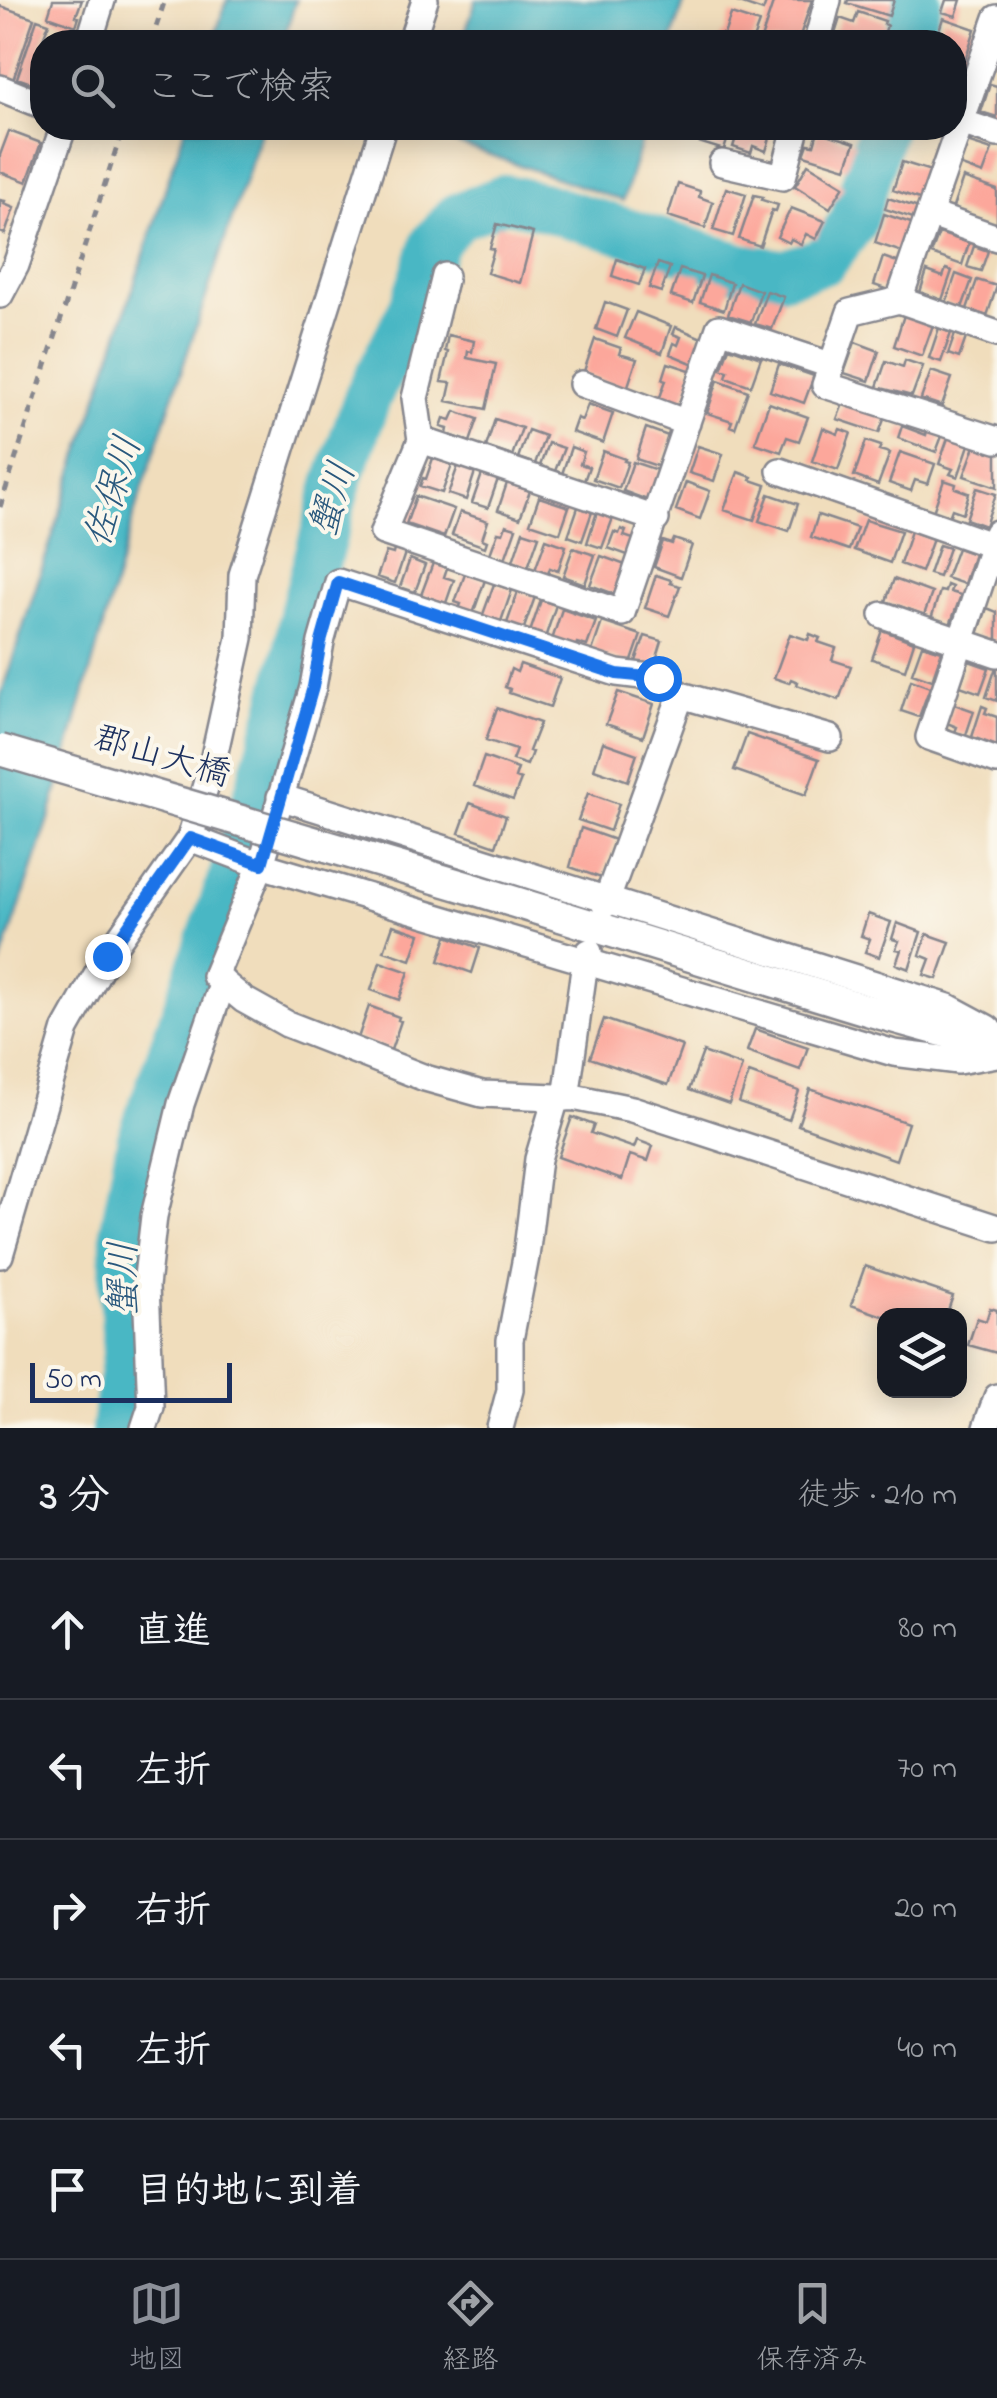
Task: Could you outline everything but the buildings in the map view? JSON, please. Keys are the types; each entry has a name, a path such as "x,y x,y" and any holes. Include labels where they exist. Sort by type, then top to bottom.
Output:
{"street":[{"path":"93,30 102,0"},
{"path":"415,30 425,0"},
{"path":"820,30 828,0"},
{"path":"967,105 996,22"},
{"path":"0,88 30,100"},
{"path":"967,124 997,134"},
{"path":"0,295 8,262 57,140"},
{"path":"0,1255 66,1029 107,956 190,838 213,761 240,638 242,575 379,140"},
{"path":"722,163 784,177 793,140"},
{"path":"899,300 955,140"},
{"path":"928,214 997,238"},
{"path":"445,276 416,398 421,440 384,532 622,613 719,328 830,365"},
{"path":"997,334 899,300 850,312 825,385 997,440"},
{"path":"582,384 687,423"},
{"path":"421,440 656,519"},
{"path":"780,471 996,542 929,737 997,760"},
{"path":"830,738 680,695 658,678 617,674 338,582 313,687 262,864 215,976 244,1000 286,1024 426,1078 482,1094 561,1098 632,1109 997,1228"},
{"path":"883,615 997,654"},
{"path":"606,902 680,695"},
{"name":"郡山大橋","path":"0,750 997,1046"},
{"path":"280,797 948,1007 997,1036"},
{"path":"190,838 262,864 586,957 894,1053 958,1061 997,1054"},
{"path":"500,1428 510,1390 510,1340 538,1159 561,1098 586,957"},
{"path":"144,1428 151,1406 146,1286 154,1216 181,1104 222,982"},
{"path":"986,1428 997,1397"}],"path":[{"path":"155,30 165,0"},
{"path":"0,506 120,140"}],"water":[{"path":"227,0 296,0 287,30 217,30"},
{"path":"476,0 685,0 675,30 466,30"},
{"name":"佐保川","path":"181,140 258,140 136,508 50,816 0,966 0,698"},
{"path":"446,140 641,140 623,201"}],"waterway":[{"name":"蟹川","path":"910,30 918,0"},
{"name":"蟹川","path":"115,1428 126,1355 124,1229 140,1142 236,866 280,717 337,485 368,396 413,307 435,242 457,217 505,198 740,267 784,273 824,261 853,222 878,140"}],"route":[{"path":"107,956 190,838 262,864 313,687 338,582 617,674 658,678"}]}
